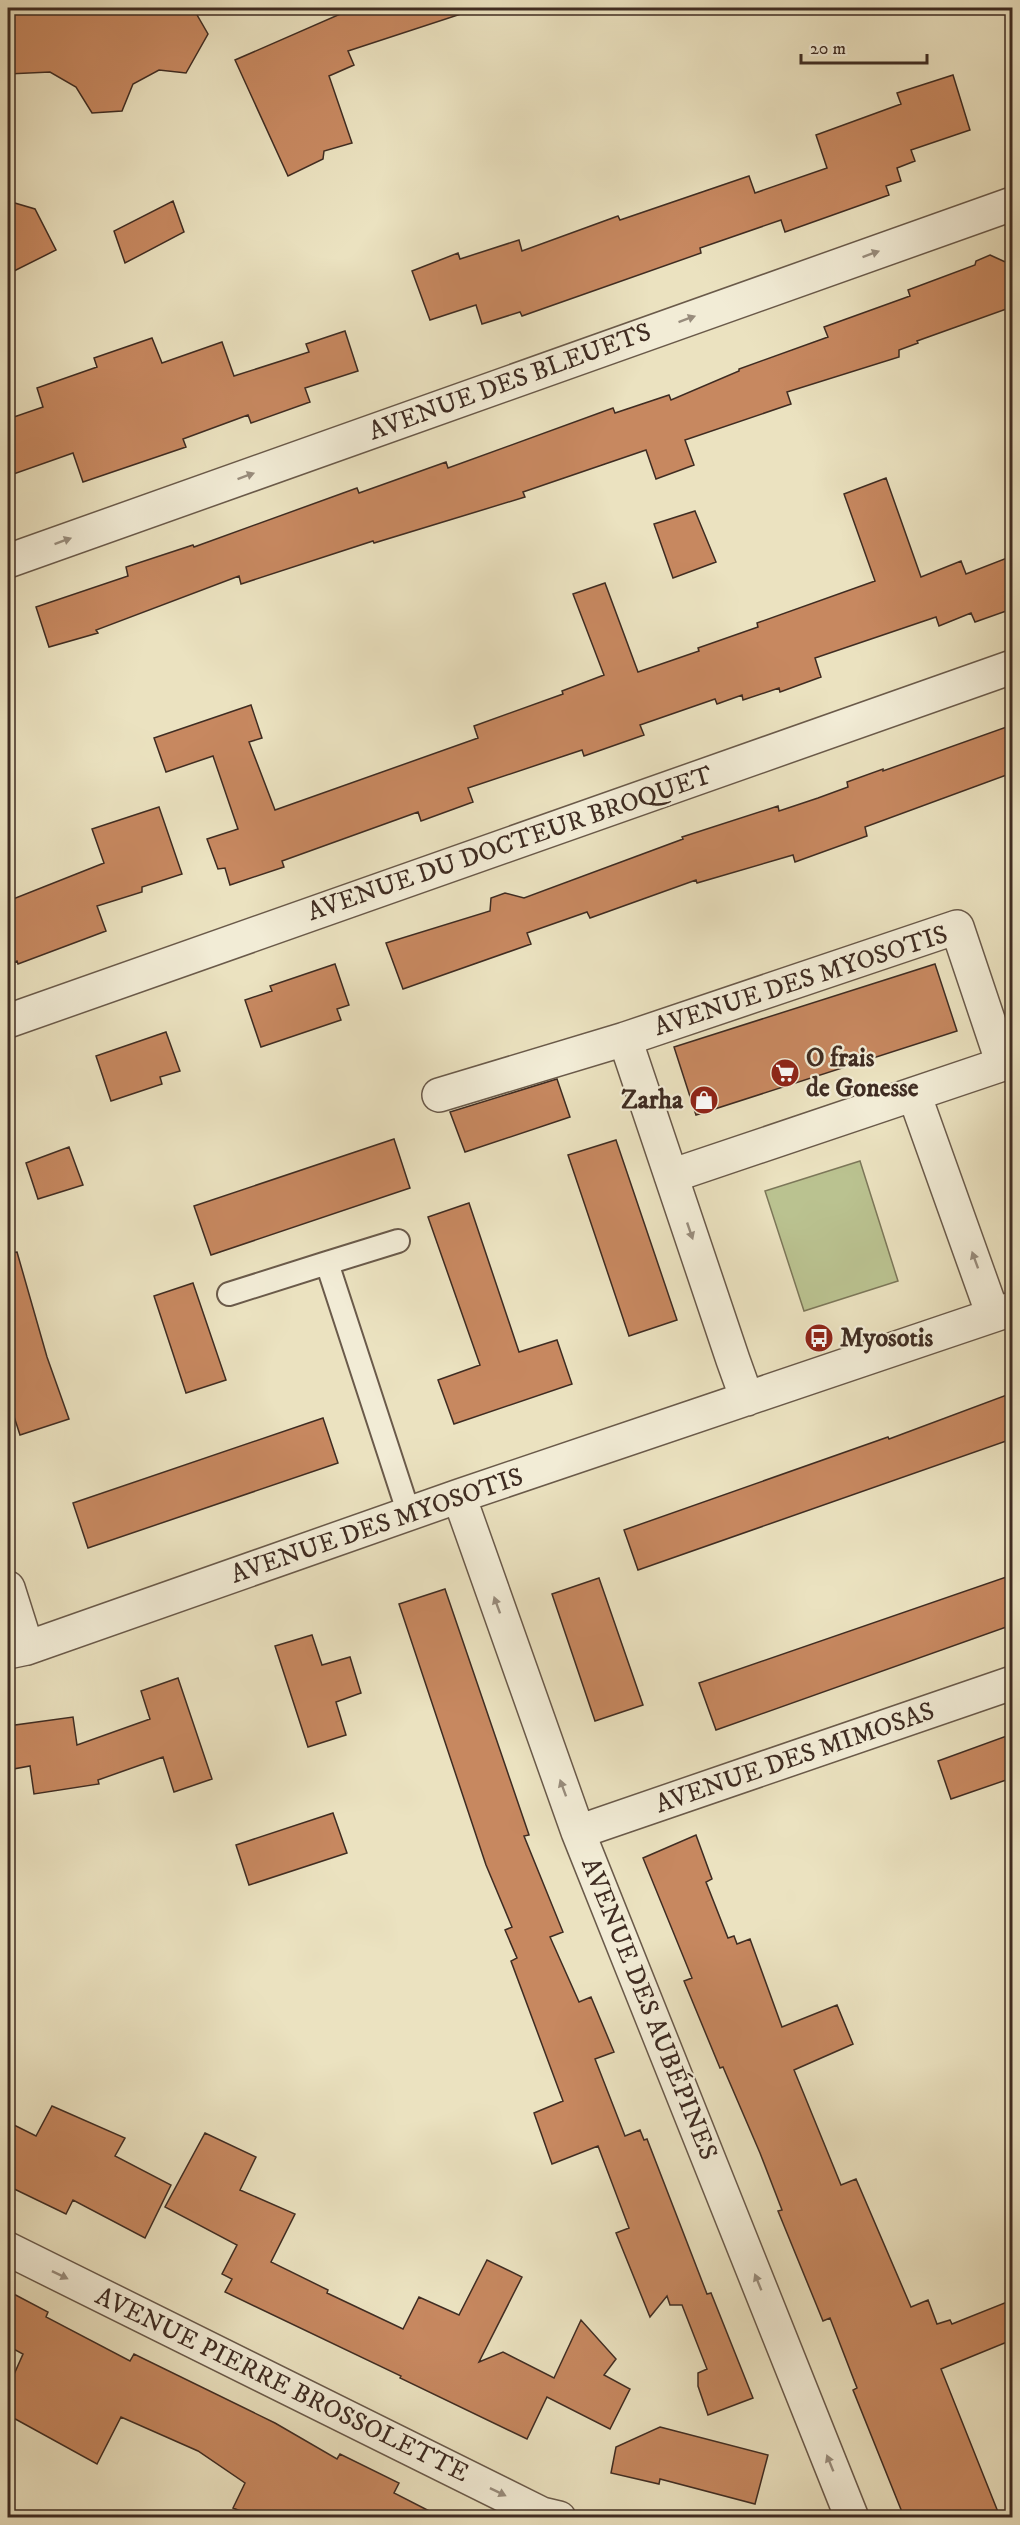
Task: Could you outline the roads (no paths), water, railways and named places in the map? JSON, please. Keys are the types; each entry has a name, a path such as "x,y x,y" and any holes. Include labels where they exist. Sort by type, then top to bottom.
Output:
{"street":[{"name":"AVENUE DES BLEUETS","path":"8,561 1012,204"},
{"name":"AVENUE DU DOCTEUR BROQUET","path":"8,1021 1012,667"},
{"name":"AVENUE DES MYOSOTIS","path":"439,1095 625,1039 957,927 1003,1064 671,1176"},
{"name":"AVENUE DES MYOSOTIS","path":"625,1039 747,1399"},
{"name":"AVENUE DES MYOSOTIS","path":"14,1646 1003,1312 914,1094"},
{"name":"AVENUE DES AUBÉPINES","path":"459,1496 578,1832 852,2517"},
{"path":"8,1588 14,1646"},
{"name":"AVENUE DES MIMOSAS","path":"578,1832 1012,1683"},
{"name":"AVENUE PIERRE BROSSOLETTE","path":"8,2249 542,2514 559,2517"}],"lane":[{"path":"229,1294 398,1241"},
{"path":"327,1263 409,1514"}],"place":[{"name":"O frais de Gonesse","path":"785,1073"},
{"name":"Zarha","path":"704,1100"},
{"name":"Myosotis","path":"819,1338"}]}
